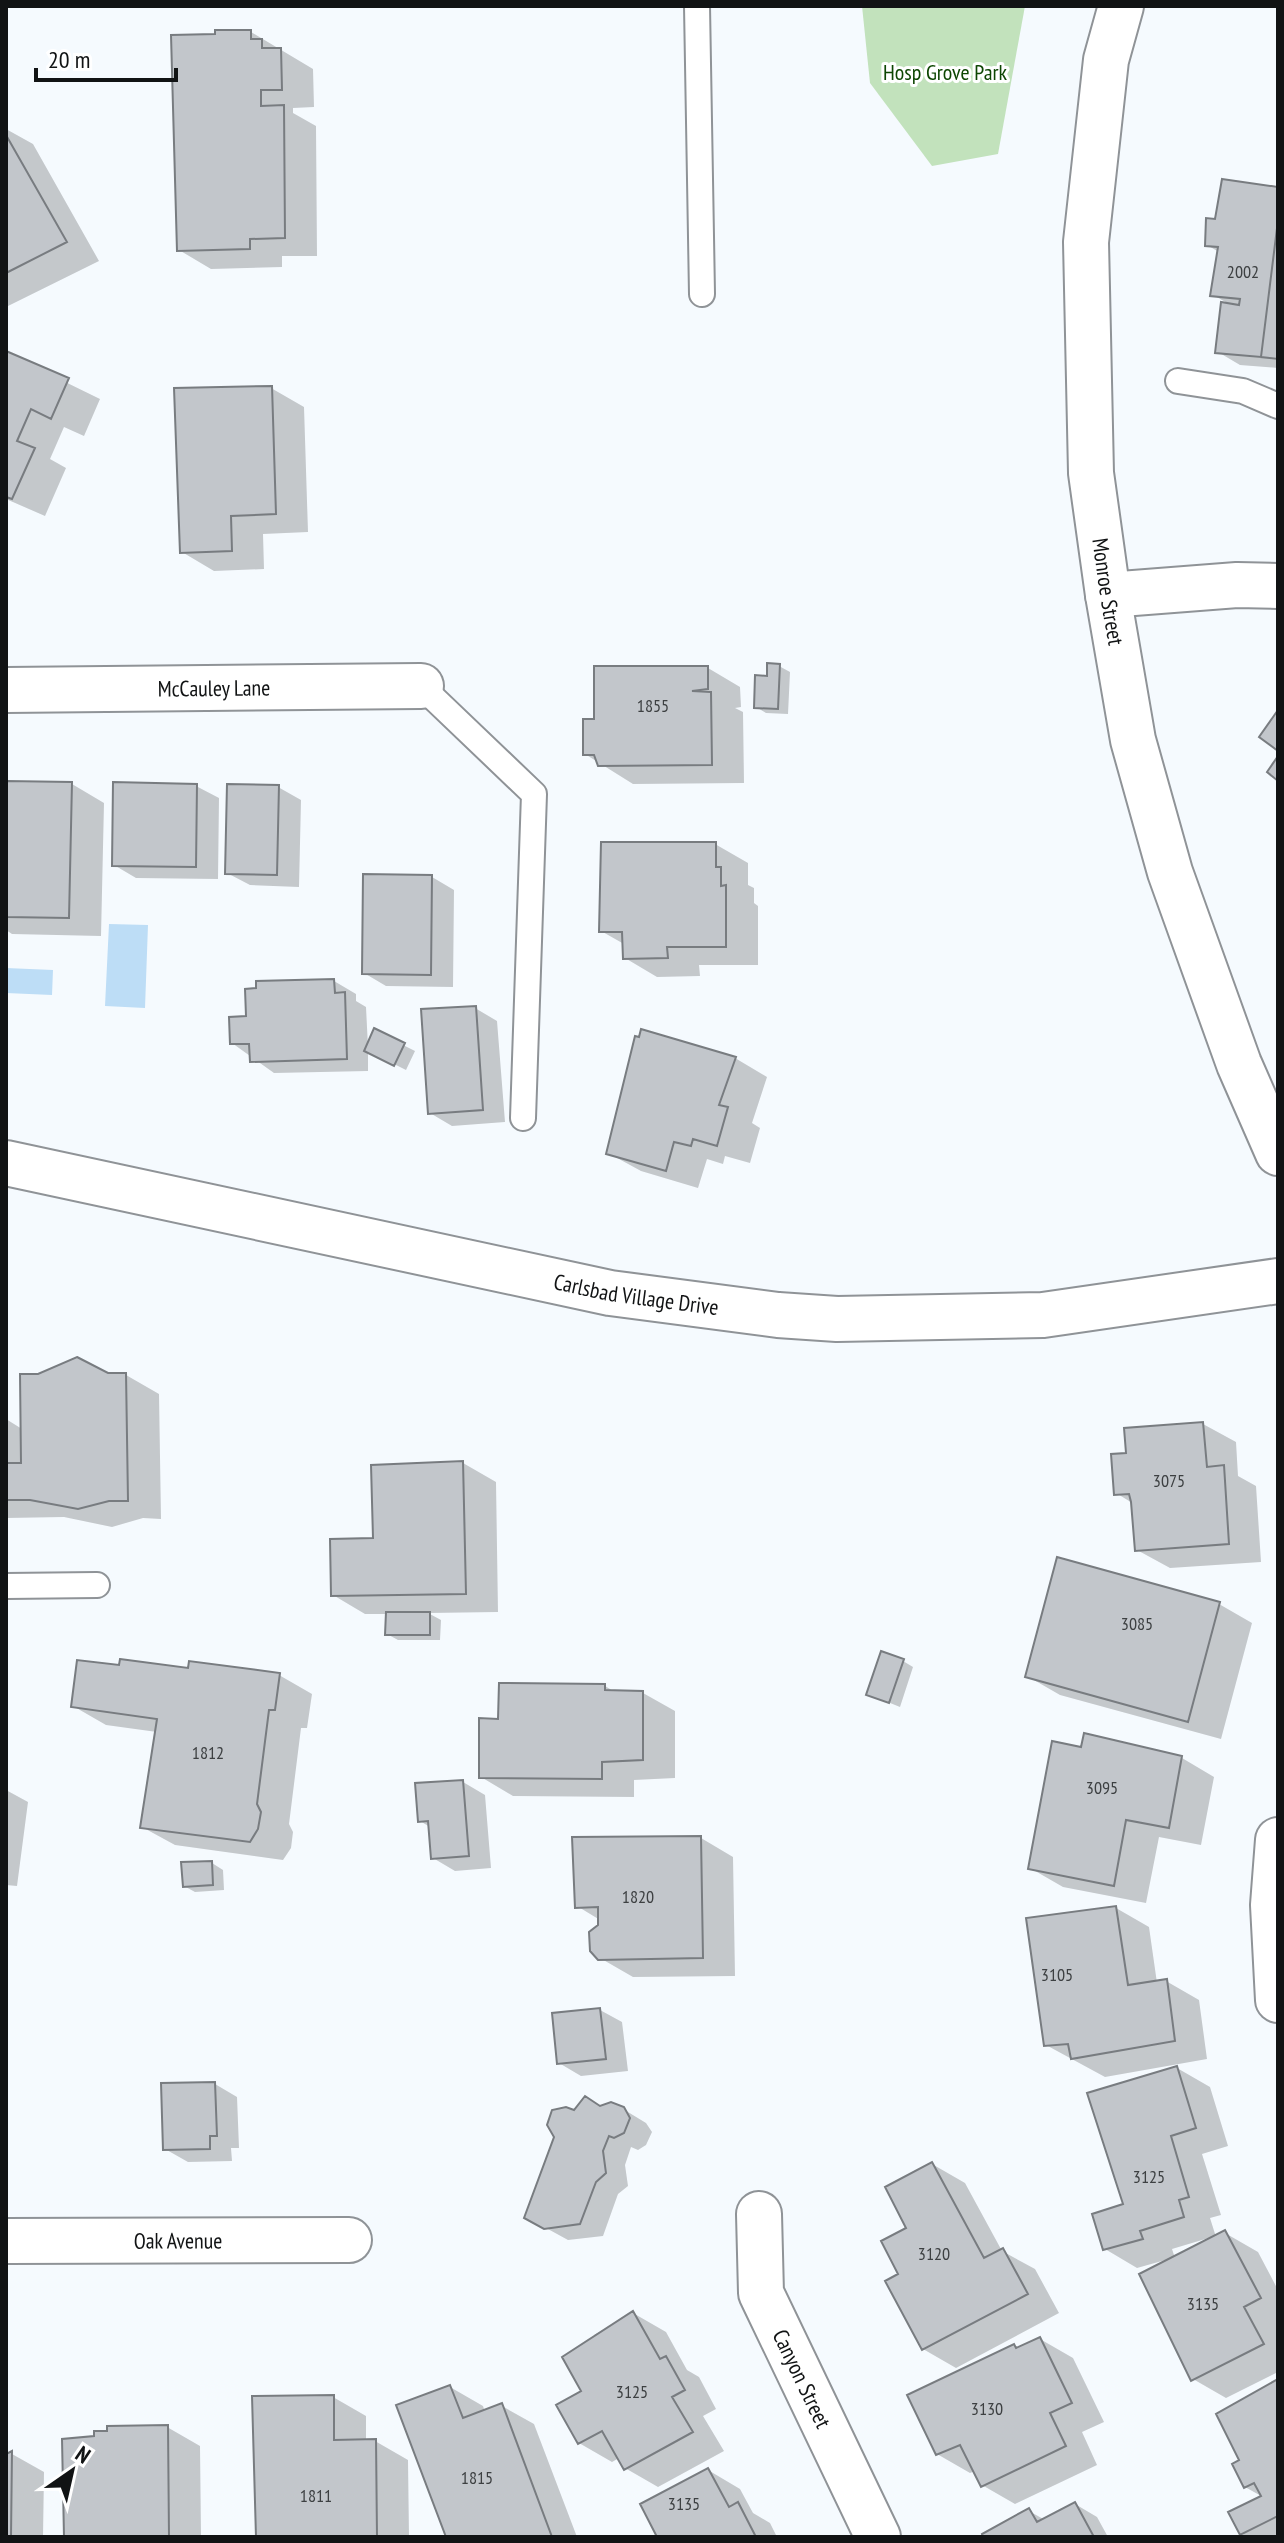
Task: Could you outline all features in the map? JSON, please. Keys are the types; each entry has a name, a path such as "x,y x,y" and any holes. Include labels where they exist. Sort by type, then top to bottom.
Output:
{"main road":[{"name":"Monroe Street","path":"1121,6 1106,60 1086,242 1091,473 1133,740 1170,872 1239,1064 1278,1153"},
{"path":"1108,595 1237,585 1278,586"},
{"name":"McCauley Lane","path":"6,690 421,686"},
{"name":"Carlsbad Village Drive","path":"6,1163 610,1293 778,1315 837,1319 1043,1315 1278,1281"},
{"path":"1278,1840 1273,1905 1278,2000"},
{"name":"Canyon Street","path":"759,2214 761,2293 878,2537"},
{"name":"Oak Avenue","path":"6,2241 349,2240"}],"lane":[{"path":"697,6 702,294"},
{"path":"1178,381 1243,391 1278,406"},
{"path":"421,686 534,794 523,1118"},
{"path":"6,1586 97,1585"}],"green space":[{"name":"Hosp Grove Park","path":"862,6 1025,6 998,154 932,166 870,83"}],"water":[{"path":"109,924 148,925 145,1008 105,1006"},
{"path":"6,968 53,970 52,995 6,993"}],"building":[{"path":"215,30 251,30 251,39 262,39 262,48 281,48 282,90 261,90 261,106 284,105 285,238 250,239 250,249 177,251 171,35 215,34"},
{"path":"6,135 67,242 6,273"},
{"path":"1222,179 1278,187 1278,220 1261,357 1215,353 1221,302 1239,305 1240,299 1210,296 1218,247 1205,246 1206,218 1215,219"},
{"path":"1278,220 1278,359 1261,357"},
{"path":"6,351 69,378 51,419 31,409 17,441 35,448 12,499 6,497"},
{"path":"272,386 276,514 231,516 232,551 180,553 174,388"},
{"path":"767,663 780,664 778,709 754,708 755,675 767,676"},
{"path":"594,666 708,666 708,689 692,691 711,692 712,765 598,766 594,755 583,755 583,719 594,719"},
{"path":"1278,710 1278,751 1259,737"},
{"path":"1278,756 1278,781 1267,772"},
{"path":"6,781 72,782 69,918 6,917"},
{"path":"113,782 197,784 196,867 112,866"},
{"path":"227,784 279,785 277,875 225,874"},
{"path":"601,842 716,842 716,867 721,867 721,886 726,885 726,947 667,947 668,958 623,959 622,932 599,932"},
{"path":"363,874 432,875 431,975 362,974"},
{"path":"334,979 335,993 345,992 347,1059 250,1062 249,1044 230,1044 229,1017 246,1016 245,989 256,988 256,981"},
{"path":"476,1006 483,1110 428,1114 421,1009"},
{"path":"374,1028 405,1043 394,1066 364,1051"},
{"path":"641,1029 736,1057 719,1105 728,1107 717,1146 693,1139 691,1146 674,1142 666,1171 606,1154 635,1036 639,1037"},
{"path":"77,1357 108,1373 126,1373 128,1501 109,1501 78,1509 30,1500 6,1500 6,1463 21,1463 20,1374 38,1374"},
{"path":"1203,1422 1207,1467 1224,1465 1229,1544 1135,1551 1129,1494 1114,1495 1111,1454 1126,1453 1124,1428"},
{"path":"463,1461 466,1594 331,1596 330,1539 373,1538 371,1465"},
{"path":"1057,1557 1220,1602 1188,1722 1025,1677"},
{"path":"386,1612 430,1612 430,1635 385,1635"},
{"path":"881,1651 904,1659 889,1703 866,1695"},
{"path":"120,1659 188,1668 189,1661 280,1673 275,1710 269,1710 257,1804 261,1812 258,1829 250,1842 140,1828 157,1719 71,1707 77,1660 119,1665"},
{"path":"499,1683 605,1684 605,1690 643,1691 643,1760 602,1762 602,1779 479,1778 479,1718 498,1719"},
{"path":"1084,1733 1182,1756 1169,1828 1126,1820 1114,1886 1028,1869 1052,1741 1081,1747"},
{"path":"463,1780 469,1856 431,1859 428,1821 418,1822 415,1783"},
{"path":"701,1836 703,1958 598,1960 590,1951 589,1932 598,1925 598,1907 575,1908 572,1837"},
{"path":"212,1861 213,1885 183,1887 181,1862"},
{"path":"1116,1906 1128,1985 1167,1979 1175,2041 1071,2059 1068,2044 1044,2046 1026,1918"},
{"path":"600,2008 606,2059 557,2064 552,2013"},
{"path":"1177,2066 1196,2128 1171,2136 1189,2197 1179,2200 1184,2217 1140,2231 1143,2239 1103,2250 1092,2214 1123,2204 1087,2093"},
{"path":"215,2082 217,2136 210,2136 210,2149 163,2150 161,2083"},
{"path":"585,2096 600,2106 611,2102 624,2107 630,2118 624,2133 614,2138 609,2136 603,2151 606,2173 596,2182 580,2224 544,2229 524,2218 554,2137 547,2125 552,2110 566,2107 574,2110"},
{"path":"932,2162 984,2258 1003,2248 1028,2294 922,2350 885,2281 898,2274 881,2241 906,2228 885,2187"},
{"path":"1225,2230 1261,2298 1244,2307 1264,2344 1191,2381 1139,2274"},
{"path":"633,2311 660,2359 666,2356 685,2390 672,2397 693,2432 624,2470 602,2431 578,2444 556,2405 581,2391 562,2357"},
{"path":"1040,2337 1072,2403 1050,2413 1066,2446 981,2487 960,2445 936,2455 907,2395 1014,2344 1016,2348"},
{"path":"1278,2379 1278,2516 1240,2535 1228,2512 1261,2496 1254,2483 1244,2488 1232,2464 1239,2460 1216,2414"},
{"path":"450,2385 463,2418 502,2403 552,2537 446,2537 396,2405"},
{"path":"334,2395 334,2440 376,2439 377,2537 256,2537 252,2396"},
{"path":"168,2425 169,2537 64,2537 62,2439 94,2436 94,2431 107,2431 107,2426"},
{"path":"12,2451 11,2537 6,2537 6,2454"},
{"path":"708,2468 729,2507 738,2502 756,2537 657,2537 640,2504"},
{"path":"1075,2502 1094,2537 983,2537 982,2534 1029,2508 1037,2522"}]}
